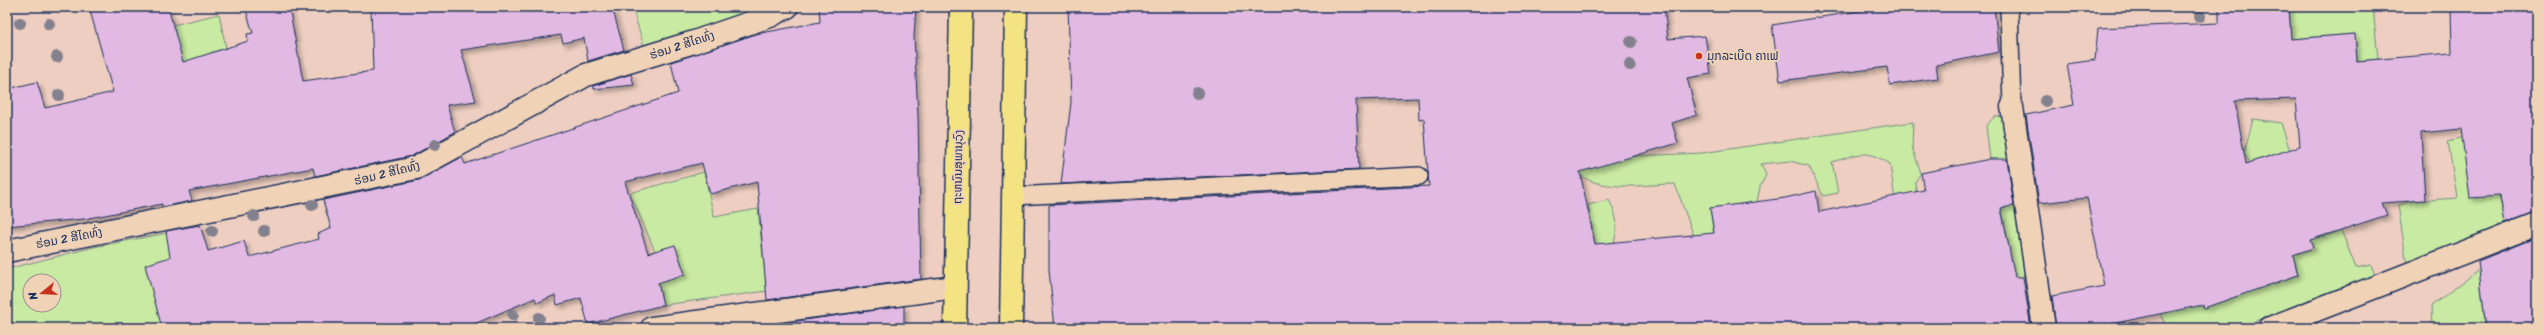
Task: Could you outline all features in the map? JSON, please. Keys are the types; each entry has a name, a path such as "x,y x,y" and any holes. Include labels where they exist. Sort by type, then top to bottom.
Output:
{"highway":[{"name":"ຖະຫນົນສຸພານຸວົງ","path":"955,328 961,7"},
{"path":"1011,328 1016,7"}],"street":[{"name":"ຮ່ອມ 2 ສີໄຄທົ່ງ","path":"7,251 416,168 586,75 694,42 770,16 787,7"},
{"path":"2012,107 2044,328"},
{"path":"2270,328 2537,224"},
{"path":"652,328 955,287"}],"lane":[{"path":"2009,7 2012,107"},
{"path":"1014,196 1419,176"}],"green space":[{"path":"632,7 766,7 766,10 644,46"},
{"path":"2289,7 2373,7 2378,59 2357,61 2355,34 2291,39"},
{"path":"219,14 226,48 210,53 214,68 182,71 173,25"},
{"path":"2005,116 2026,266 2023,277 2008,278 2011,258 1992,159 1990,159 1986,126 1994,117"},
{"path":"2253,119 2281,123 2308,206 2324,237 2341,230 2356,268 2371,265 2375,275 2238,328 2167,328 2160,314 2201,299 2204,308 2240,295 2260,265 2270,285 2298,275 2293,255 2313,248 2244,154"},
{"path":"1913,122 1912,147 1921,173 1915,182 1922,235 1897,214 1890,164 1868,154 1856,155 1832,162 1838,193 1823,196 1809,166 1790,161 1761,164 1766,175 1760,187 1757,202 1710,208 1718,260 1697,245 1675,184 1635,186 1608,185 1595,182 1574,170 1592,158 1702,153"},
{"path":"2478,134 2491,153 2502,210 2537,201 2537,216 2407,265 2398,205 2414,201 2457,198 2448,141"},
{"path":"704,172 714,217 758,209 767,291 663,305 658,283 685,274 675,246 655,251 630,193"},
{"path":"1609,200 1615,215 1617,226 1615,237 1611,252 1597,254 1588,205"},
{"path":"178,231 207,328 7,328 7,269 94,247"},
{"path":"2479,270 2486,328 2432,328 2431,306"}],"building":[{"path":"89,7 168,7 183,62 248,41 247,34 253,33 245,7 289,7 303,81 373,71 371,7 612,7 624,50 588,61 584,38 563,43 561,35 461,50 476,101 447,105 455,132 412,156 315,176 313,168 189,191 192,201 162,207 162,204 84,219 7,226 7,89 37,82 45,108 113,92"},
{"path":"819,7 916,7 914,36 918,116 921,279 767,300 757,182 710,194 702,163 625,182 648,253 675,245 685,274 658,283 663,305 588,324 581,298 557,305 555,295 537,303 535,298 465,328 162,328 145,265 170,257 166,231 200,225 208,251 244,241 249,257 319,239 318,234 331,228 323,200 419,180 462,157 465,164 678,93 671,62 756,34 820,22"},
{"path":"1068,7 1664,7 1668,39 1705,36 1711,74 1687,78 1697,115 1672,123 1678,143 1580,172 1595,244 1714,233 1710,208 1785,198 1816,191 1819,212 1924,190 1921,173 1990,159 2007,159 2014,206 2001,208 2015,277 2023,277 2031,328 1055,328 1049,270 1049,205 1429,186 1424,119 1419,120 1418,98 1356,100 1359,169 1061,184 1071,102"},
{"path":"1884,7 1994,7 1999,52 1936,65 1938,78 1890,85 1887,67 1780,81 1772,25"},
{"path":"2219,7 2289,7 2291,39 2355,34 2357,61 2452,53 2451,7 2537,7 2537,212 2505,223 2500,196 2470,198 2461,129 2421,133 2425,200 2382,203 2387,215 2310,240 2313,248 2293,255 2298,275 2204,308 2203,305 2111,324 2112,328 2056,328 2052,296 2104,286 2087,198 2039,203 2026,115 2074,105 2067,64 2095,60 2098,28 2219,23","holes":["2296,99 2300,146 2246,164 2235,101"]},
{"path":"631,74 634,85 594,89 593,86"},
{"path":"2537,237 2537,328 2486,328 2478,261"},
{"path":"904,306 904,328 770,328 769,325"}],"place":[{"name":"ມຸກລະເບີດ ຄາເຟ","path":"1699,56"}]}
